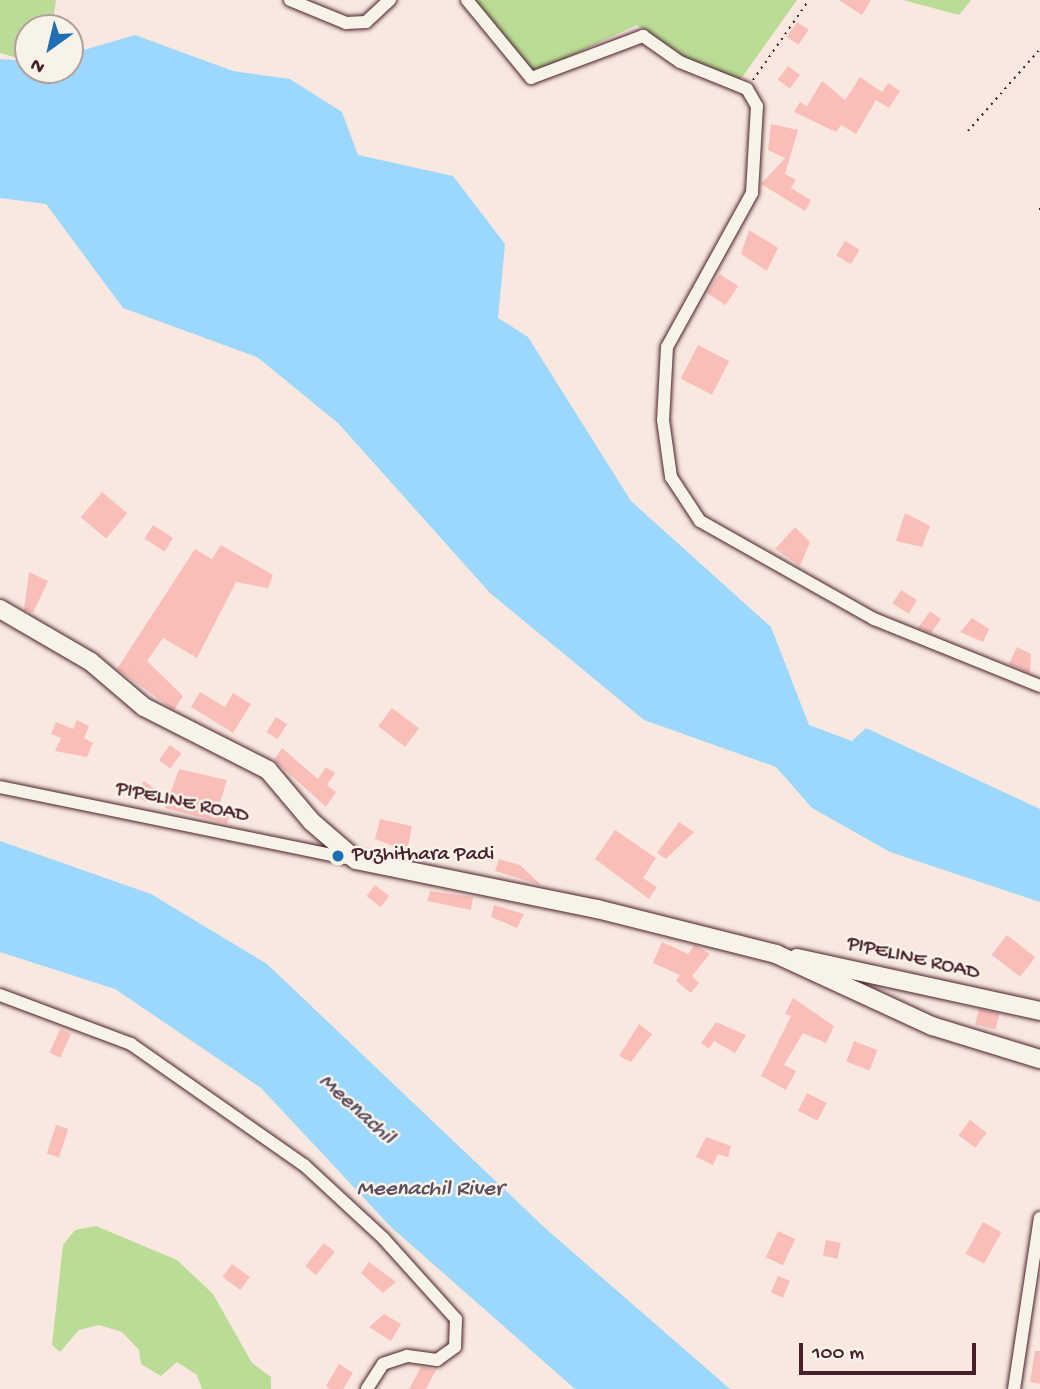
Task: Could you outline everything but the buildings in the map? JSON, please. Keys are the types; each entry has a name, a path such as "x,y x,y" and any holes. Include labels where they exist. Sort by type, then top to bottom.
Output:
{"main road":[{"path":"0,608 91,662 144,707 268,769 312,822 356,860 597,909 776,954 932,1026 1040,1059"},
{"name":"PIPELINE ROAD","path":"776,954 1040,1011"}],"street":[{"path":"290,0 346,23 366,22 390,0"},
{"path":"467,0 531,78 643,36 680,62 747,89 757,106 752,193 667,347 663,420 671,477 700,521 874,619 1040,686"},
{"name":"PIPELINE ROAD","path":"0,787 356,860"},
{"path":"0,995 131,1044 304,1165 383,1238 456,1319 455,1347 437,1360 407,1356 383,1364 367,1389"},
{"path":"1014,1389 1040,1217"}],"path":[{"path":"747,89 809,0"},
{"path":"968,131 1040,49"}],"green space":[{"path":"0,0 56,0 54,14 14,14 14,57 0,53"},
{"path":"473,0 797,0 733,90 637,25 529,75"},
{"path":"903,0 971,0 959,15"},
{"path":"96,1226 177,1260 213,1294 252,1363 271,1377 271,1389 202,1389 197,1375 177,1362 161,1376 141,1364 139,1350 122,1332 99,1325 79,1330 60,1352 52,1345 63,1245 75,1230"}],"water":[{"path":"135,35 233,71 290,79 342,112 358,155 453,176 505,244 498,318 528,337 631,501 771,627 809,725 852,741 866,728 1040,809 1040,902 890,852 812,808 776,767 644,720 490,593 338,423 257,357 123,308 46,204 0,198 0,59 14,60 14,84 84,84 84,50"},
{"name":"Meenachil River","path":"0,841 151,894 267,964 545,1228 730,1389 575,1389 391,1227 261,1088 115,989 0,952"}],"place":[{"name":"Puzhithara Padi","path":"338,856"}],"water label":[{"name":"Meenachil","path":"356,1110"}]}
